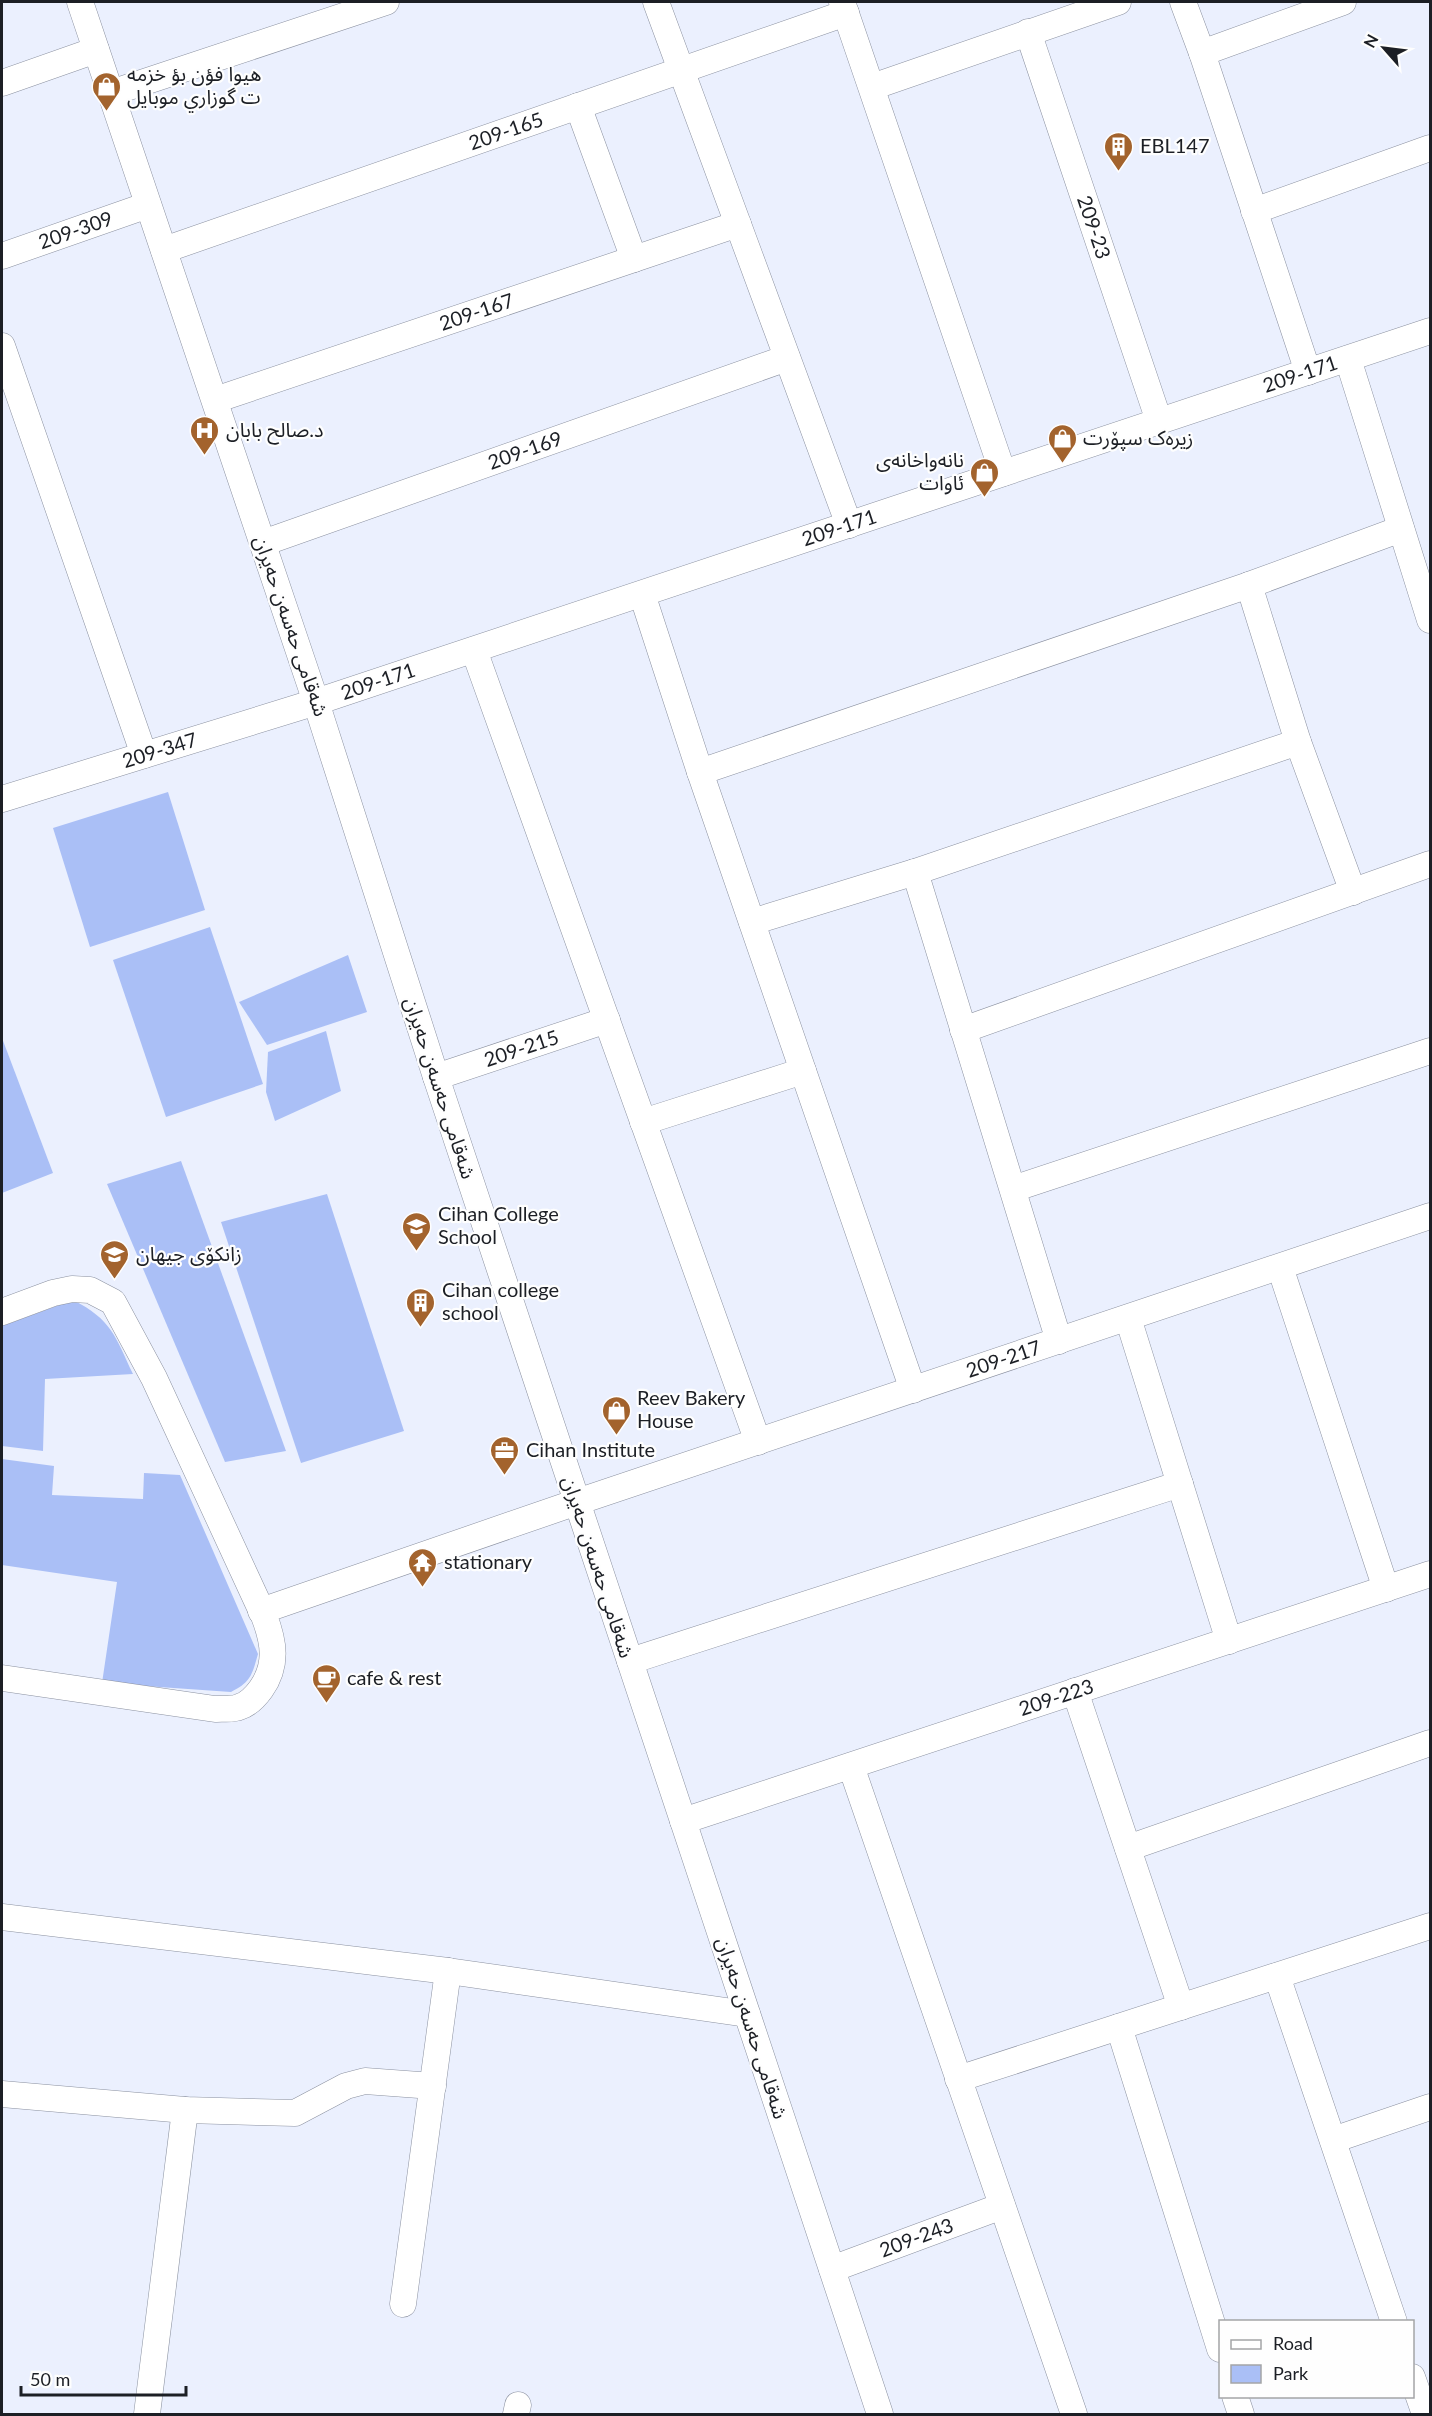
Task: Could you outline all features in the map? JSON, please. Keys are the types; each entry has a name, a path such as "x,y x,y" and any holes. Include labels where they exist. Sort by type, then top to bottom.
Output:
{"street":[{"name":"شەقامی حەسەن حەیران","path":"80,2 316,702 436,1077 880,2415"},
{"path":"111,93 386,2"},
{"path":"656,2 849,525"},
{"path":"872,87 1118,2"},
{"path":"1183,2 1308,372"},
{"path":"1202,53 1342,2"},
{"path":"844,7 1004,473"},
{"name":"209-165","path":"164,250 681,70 844,7"},
{"name":"209-23","path":"1028,32 1159,421"},
{"path":"2,83 96,50"},
{"path":"578,106 634,259"},
{"path":"1254,212 1431,148"},
{"name":"209-309","path":"2,256 148,205"},
{"name":"209-167","path":"214,400 738,224"},
{"name":"209-171","path":"316,702 1431,331"},
{"path":"2,346 144,755"},
{"name":"209-169","path":"263,543 787,358"},
{"path":"1348,358 1431,620"},
{"path":"700,772 1249,585 1401,529"},
{"path":"1249,585 1298,742 1353,892"},
{"path":"642,594 700,772 913,1390"},
{"path":"474,650 758,1442"},
{"name":"209-347","path":"2,799 316,702"},
{"path":"752,922 915,872 1298,742"},
{"path":"963,1030 1431,864"},
{"path":"915,872 1059,1341"},
{"name":"209-215","path":"436,1077 606,1020"},
{"path":"1012,1188 1431,1051"},
{"path":"643,1122 803,1071"},
{"name":"209-217","path":"261,1611 577,1502 1431,1216"},
{"path":"1280,1267 1386,1589"},
{"path":"2,1312 53,1293 72,1289 90,1290 113,1302 154,1378 261,1611 271,1637 274,1657 271,1672 254,1698 239,1708 215,1709 2,1678"},
{"path":"1128,1318 1229,1641"},
{"path":"630,1662 1180,1484"},
{"name":"209-223","path":"683,1821 1431,1574"},
{"path":"1076,1691 1181,2007"},
{"path":"1128,1848 1431,1743"},
{"path":"850,1766 1074,2415"},
{"path":"2,1917 448,1971 747,2014"},
{"path":"958,2079 1431,1926"},
{"path":"403,2304 448,1971"},
{"path":"1277,1976 1393,2320"},
{"path":"1119,2026 1219,2343"},
{"path":"2,2094 185,2110 295,2113 346,2086 365,2081 433,2086"},
{"path":"1333,2140 1431,2107"},
{"path":"147,2415 185,2110"},
{"name":"209-243","path":"832,2270 1002,2206"},
{"path":"1414,2380 1425,2415"},
{"path":"1235,2398 1241,2415"}],"green space":[{"path":"168,792 205,910 90,947 53,828"},
{"path":"210,927 263,1084 166,1117 113,960"},
{"path":"348,955 367,1012 267,1045 239,1002"},
{"path":"326,1031 341,1091 275,1121 266,1092 268,1052"},
{"path":"2,1038 53,1173 2,1193"},
{"path":"181,1161 286,1451 225,1462 107,1184"},
{"path":"327,1194 404,1431 301,1463 221,1222"},
{"path":"73,1300 86,1307 111,1330 133,1374 45,1379 43,1451 2,1446 2,1326"},
{"path":"2,1459 54,1466 52,1495 143,1499 144,1473 180,1475 258,1654 247,1681 231,1692 102,1683 117,1582 2,1565"}],"place":[{"name":"هيوا فؤن بؤ خزمه ت گوزاري موبايل","path":"106,112"},
{"name":"EBL147","path":"1119,172"},
{"name":"د.صالح بابان","path":"205,456"},
{"name":"زیرەک سپۆرت","path":"1062,464"},
{"name":"نانەواخانەی ئاوات","path":"985,498"},
{"name":"Cihan College School","path":"417,1252"},
{"name":"زانکۆی جیھان","path":"115,1280"},
{"name":"Cihan college school","path":"421,1328"},
{"name":"Reev Bakery House","path":"616,1436"},
{"name":"Cihan Institute","path":"505,1476"},
{"name":"stationary","path":"423,1588"},
{"name":"cafe & rest","path":"326,1704"}]}
